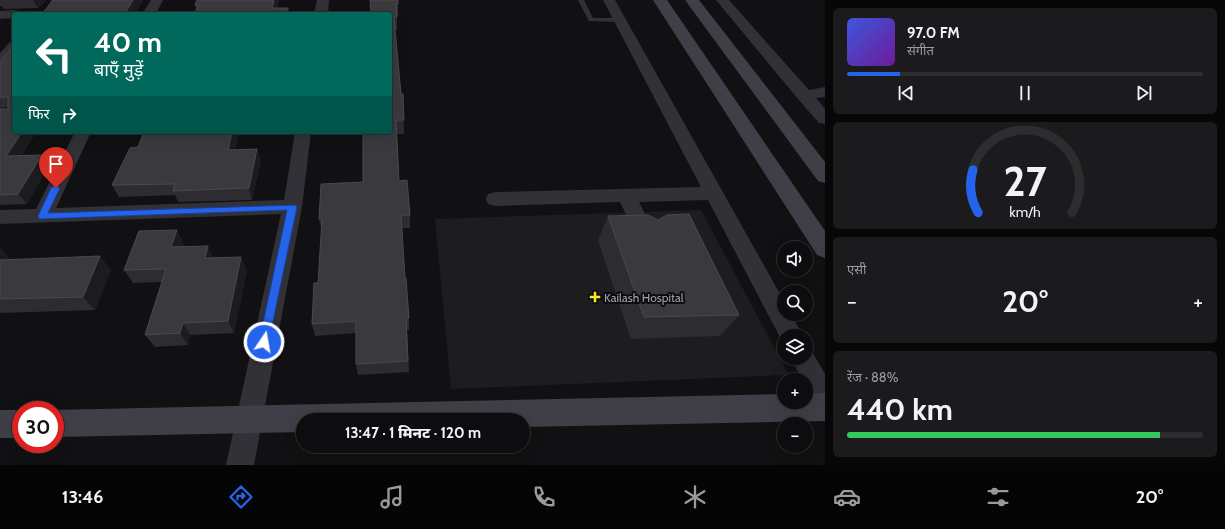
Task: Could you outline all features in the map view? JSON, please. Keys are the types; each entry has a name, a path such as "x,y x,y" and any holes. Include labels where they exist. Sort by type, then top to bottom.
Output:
{"street":[{"path":"150,12 157,0"},
{"path":"321,12 323,0"},
{"path":"610,0 787,329"},
{"path":"660,0 825,249"},
{"path":"692,0 825,176"},
{"path":"722,0 825,119"},
{"path":"0,15 12,14"},
{"path":"0,62 12,48"},
{"path":"697,56 734,55"},
{"path":"804,96 825,92"},
{"path":"42,216 82,134"},
{"path":"240,465 292,207 303,134"},
{"path":"495,199 714,194"},
{"path":"627,196 644,234"},
{"path":"0,217 292,207"},
{"path":"807,365 825,398"},
{"path":"64,423 825,408"},
{"path":"0,424 12,424"}],"lane":[{"path":"581,0 590,20 620,20"}],"shaded area":[{"name":"Kailash Hospital","path":"701,210 777,352 777,365 784,365 788,373 777,373 777,375 451,389 435,219"}],"building":[{"path":"53,0 133,0 126,12 44,12"},
{"path":"197,0 274,0 272,8 288,8 287,12 195,12 199,5 195,5"},
{"path":"370,0 398,0 398,4 396,4 397,17 394,17 401,94 403,94 404,120 396,120 399,181 407,180 410,215 401,215 409,318 406,318 408,361 356,364 356,321 312,324 314,283 318,283 322,219 319,219 321,184 363,182 363,134 392,134 392,12 371,12"},
{"path":"12,47 12,134 21,134 6,156 42,155 18,194 0,195 0,109 8,109 8,97 0,97 0,62"},
{"path":"143,134 232,134 228,150 257,149 249,188 173,191 175,184 112,185 130,148 138,147"},
{"path":"689,214 739,315 644,317 608,216 648,215 658,220 667,215"},
{"path":"177,230 171,247 208,246 205,258 241,257 228,321 183,323 180,333 145,335 166,269 124,270 139,231"},
{"path":"100,256 83,297 0,299 0,260"}],"place":[{"name":"Kailash Hospital","path":"595,297"}],"route":[{"path":"56,188 42,216 292,207 264,342"}]}
